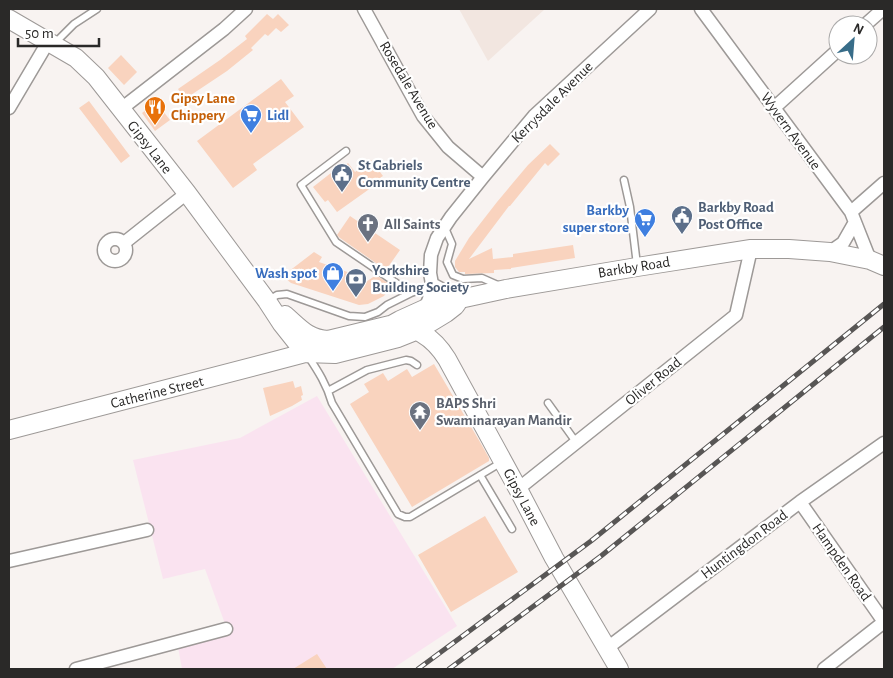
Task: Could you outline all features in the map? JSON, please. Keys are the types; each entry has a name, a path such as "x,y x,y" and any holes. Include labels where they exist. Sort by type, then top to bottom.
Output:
{"street":[{"path":"121,109 224,29 246,9"},
{"name":"Rosedale Avenue","path":"364,9 424,116 448,147 483,176"},
{"name":"Kerrysdale Avenue","path":"418,330 432,284 430,273 431,255 437,238 444,227 483,176 534,116 650,9"},
{"name":"Wyvern Avenue","path":"701,9 853,217 877,263"},
{"name":"Gipsy Lane","path":"9,19 76,58 96,77 187,194 211,221 268,301 282,324 306,353"},
{"path":"9,108 51,43"},
{"path":"774,108 828,59"},
{"path":"830,252 842,242 853,217 884,182"},
{"path":"124,243 187,194"},
{"name":"Barkby Road","path":"390,325 442,301 638,266 751,250 789,249 830,252 877,263"},
{"name":"Oliver Road","path":"518,489 736,315 751,250"},
{"path":"306,353 335,354 398,338 418,330 446,313 460,299 432,284"},
{"name":"Gipsy Lane","path":"268,301 310,336 319,340 328,340 390,325 407,326 418,330 438,347 447,359 554,558 619,669"},
{"path":"438,347 439,333 446,313"},
{"path":"267,363 280,350 284,338 282,324"},
{"path":"306,353 328,340"},
{"name":"Catherine Street","path":"9,430 306,353"},
{"name":"Huntingdon Road","path":"606,649 800,502 884,443"},
{"name":"Hampden Road","path":"800,502 884,622"},
{"path":"9,561 147,530"},
{"path":"824,669 884,622"},
{"path":"76,669 226,629"}],"lane":[{"path":"51,43 74,24 97,9"},
{"path":"346,151 301,186 336,242 411,293"},
{"path":"624,180 630,207 638,266"},
{"path":"444,227 452,244 447,262 453,275 463,279 482,278 506,289"},
{"path":"268,301 277,296 287,294 349,316 365,317 432,284"},
{"path":"306,353 320,374 332,402 398,514 401,516 410,517 503,462"},
{"path":"328,391 367,370 406,360 417,365"},
{"path":"548,402 576,442"},
{"path":"480,475 512,529"}],"shaded area":[{"path":"459,9 545,9 488,61"},
{"path":"317,396 457,626 392,669 182,669 178,647 228,632 205,569 163,579 133,460 240,438"}],"building":[{"path":"267,14 273,19 278,14 289,25 281,32 276,28 268,36 265,34 251,48 253,50 227,71 185,99 178,89 247,39 245,36"},
{"path":"121,55 137,72 124,85 108,68"},
{"name":"Lidl","path":"281,79 294,96 285,102 304,127 253,164 257,170 233,188 197,141"},
{"path":"89,101 130,156 121,163 79,108"},
{"path":"156,102 170,120 155,131 142,113"},
{"path":"550,144 560,154 548,166 545,163 509,206 469,259 492,248 493,259 573,245 575,258 511,269 494,270 494,273 465,274 465,272 459,272 455,267 455,261 469,238 528,165"},
{"name":"St Gabriels Community Centre","path":"371,160 383,176 374,182 375,185 337,212 328,200 325,202 313,187 336,169 338,171 348,163 355,172"},
{"name":"All Saints","path":"350,216 400,250 386,270 337,235"},
{"path":"314,252 322,257 319,262 353,274 355,286 366,282 376,275 391,285 384,296 368,304 359,305 291,283 286,279 284,275"},
{"name":"BAPS Shri Swaminarayan Mandir","path":"434,364 480,442 489,461 412,507 350,404 369,392 364,384 383,373 388,381 407,369 412,377"},
{"path":"293,381 295,388 301,386 302,400 270,416 263,388"},
{"path":"485,516 518,572 451,612 418,555"},
{"path":"317,654 327,669 293,669"}],"railway":[{"path":"418,669 591,541 884,304"},
{"path":"449,669 601,556 884,327"}],"place":[{"name":"Gipsy Lane Chippery","path":"155,126"},
{"name":"Lidl","path":"251,134"},
{"name":"St Gabriels Community Centre","path":"342,193"},
{"name":"Barkby Road Post Office","path":"682,235"},
{"name":"Barkby super store","path":"645,238"},
{"name":"All Saints","path":"368,243"},
{"name":"Wash spot","path":"333,292"},
{"name":"Yorkshire Building Society","path":"356,298"},
{"name":"BAPS Shri Swaminarayan Mandir","path":"420,431"}]}
